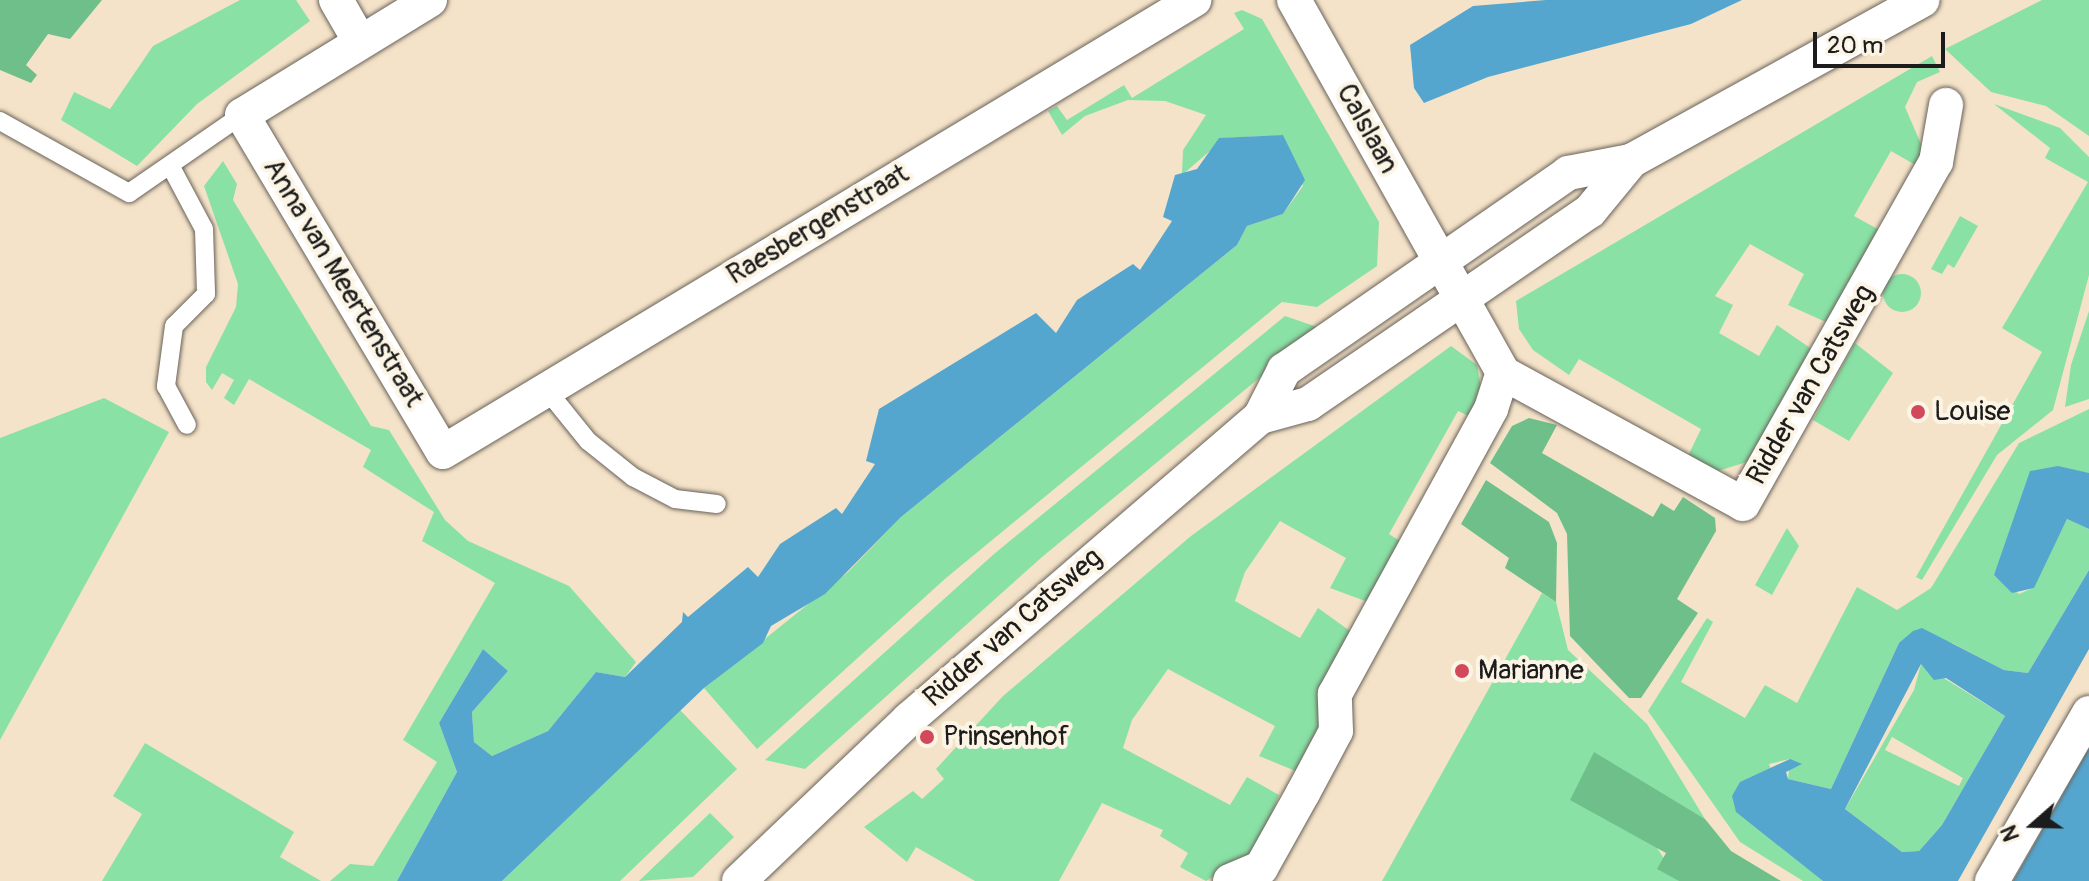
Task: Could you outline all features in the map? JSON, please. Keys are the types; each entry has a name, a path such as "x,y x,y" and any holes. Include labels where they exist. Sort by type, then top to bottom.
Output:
{"street":[{"path":"336,0 359,40"},
{"path":"242,115 359,40 430,0"},
{"name":"Raesbergenstraat","path":"443,452 1194,0"},
{"name":"Calslaan","path":"1294,0 1461,297"},
{"name":"Ridder van Catsweg","path":"739,881 909,719 1260,417 1284,370 1439,258 1568,173 1631,161 1923,0"},
{"name":"Ridder van Catsweg","path":"1503,373 1743,504 1936,162 1946,105"},
{"name":"Anna van Meertenstraat","path":"242,115 443,452"},
{"name":"Ridder van Catsweg","path":"1260,417 1308,404 1590,211 1631,161"},
{"path":"1230,881 1261,868 1303,793 1336,731 1335,694 1491,409 1503,373 1461,297"},
{"path":"1992,881 2089,713"}],"lane":[{"path":"0,121 129,193 171,167 242,115"},
{"path":"171,167 204,229 206,294 174,326 166,386 187,425"},
{"path":"546,389 588,441 633,477 675,499 717,504"}],"green space":[{"path":"0,0 102,0 70,39 48,34 26,65 37,75 31,83 0,70"},
{"path":"240,0 296,0 310,21 197,104 137,166 61,120 74,92 110,109 153,46"},
{"path":"2042,0 2089,0 2089,136 2046,106 1991,92 1945,49"},
{"path":"1242,10 1262,19 1379,222 1377,266 1317,307 1282,302 946,578 757,749 704,688 848,572 901,517 1237,245 1247,226 1283,214 1303,186 1283,135 1225,138 1182,175 1183,150 1206,115 1165,101 1128,100 1085,116 1062,135 1048,111 1057,106 1067,120 1124,85 1132,98 1244,29 1234,13"},
{"path":"1932,56 1940,72 1917,82 1905,107 1924,151 1919,167 1891,151 1854,216 1883,232 1828,323 1788,305 1804,274 1750,244 1715,296 1733,305 1719,333 1759,356 1777,325 1813,350 1753,460 1718,471 1687,458 1701,429 1579,359 1569,375 1533,350 1519,329 1516,301"},
{"path":"1994,104 2060,128 2089,157 2089,275 2053,410 1997,455 1922,580 1916,577 2042,352 2002,328 2088,182 2045,158 2050,148"},
{"path":"223,161 237,184 233,200 371,426 389,430 445,520 468,541 569,586 636,662 625,677 596,672 548,731 492,756 474,742 472,712 508,671 483,649 439,723 457,772 397,881 330,881 350,864 373,866 437,762 403,740 495,583 422,541 434,512 363,467 371,450 249,379 234,405 224,398 234,380 222,373 212,390 206,382 206,367 236,307 238,284 204,186"},
{"path":"1960,216 1978,226 1954,268 1948,264 1942,274 1931,269"},
{"path":"1902,274 1915,280 1921,293 1915,306 1902,312 1889,306 1883,293 1889,280"},
{"path":"2089,311 2089,399 2065,407 2071,365"},
{"path":"1285,316 1320,328 1042,557 805,769 765,760 994,554"},
{"path":"1855,343 1893,373 1849,441 1813,420"},
{"path":"1451,346 1477,365 1482,392 1473,418 1458,411 1389,534 1403,543 1368,602 1330,588 1346,558 1280,521 1245,572 1235,601 1300,638 1318,608 1350,631 1324,723 1298,772 1259,756 1275,726 1168,669 1132,720 1123,748 1230,805 1247,777 1279,795 1257,851 1206,881 1180,867 1188,853 1160,836 1163,830 1102,803 1059,881 975,881 916,847 907,862 864,827 913,791 922,799 944,779 936,769 1003,696 1191,536"},
{"path":"104,398 169,432 0,740 0,438"},
{"path":"2089,409 2089,473 2042,469 1994,575 2019,594 2033,588 2067,519 2089,529 2089,570 2028,673 2004,670 1952,643 1899,643 1831,789 1788,779 1790,759 1769,764 1806,864 1823,881 1803,881 1740,842 1648,711 1707,618 1713,622 1681,682 1745,718 1765,685 1797,703 1857,587 1897,610 1931,588 2019,443"},
{"path":"1529,418 1557,425 1542,453 1653,517 1661,503 1674,511 1683,497 1715,518 1716,531 1677,599 1698,613 1641,698 1629,698 1570,636 1567,534 1557,513 1490,463 1512,426"},
{"path":"1486,480 1549,522 1557,543 1556,602 1505,568 1509,558 1461,524"},
{"path":"1787,528 1799,546 1772,595 1755,585"},
{"path":"1542,593 1556,602 1568,650 1647,724 1705,819 1594,753 1679,881 1382,881"},
{"path":"1921,664 2005,716 1942,825 1919,851 1902,852 1845,809 1914,690","holes":["1892,737 1963,778 1959,786 1885,750"]},
{"path":"680,710 737,769 620,881 502,881"},
{"path":"145,743 294,832 280,857 321,881 102,881 142,814 113,796"},
{"path":"1594,752 1705,819 1731,851 1781,881 1679,881 1657,869 1666,853 1570,800"},
{"path":"710,813 734,837 693,877 639,881"}],"water":[{"path":"1546,0 1742,0 1691,24 1488,77 1424,103 1414,88 1410,45 1473,6"},
{"path":"1283,135 1305,180 1283,214 1247,226 1237,245 901,517 825,594 771,626 763,643 704,688 502,881 397,881 457,772 439,723 483,649 508,671 472,712 474,742 492,756 548,731 596,672 625,677 682,622 683,612 688,617 748,567 758,577 780,544 836,508 842,514 875,464 866,461 879,409 1036,313 1056,333 1077,300 1133,264 1140,270 1172,221 1163,217 1175,175 1197,169 1219,138"},
{"path":"2058,466 2089,473 2089,529 2067,519 2034,588 2012,593 1994,575 2030,471"},
{"path":"2089,570 2089,649 1958,881 1823,881 1736,812 1732,796 1740,782 1790,759 1802,764 1786,772 1788,779 1831,789 1899,643 1913,631 1922,628 2004,670 2028,673","holes":["1921,664 1934,680 1946,678 2005,716 1942,825 1919,851 1902,852 1845,809"]},
{"path":"2089,748 2089,881 2013,881"}],"place":[{"name":"Louise","path":"1918,412"},
{"name":"Marianne","path":"1462,671"},
{"name":"Prinsenhof","path":"927,737"}]}
